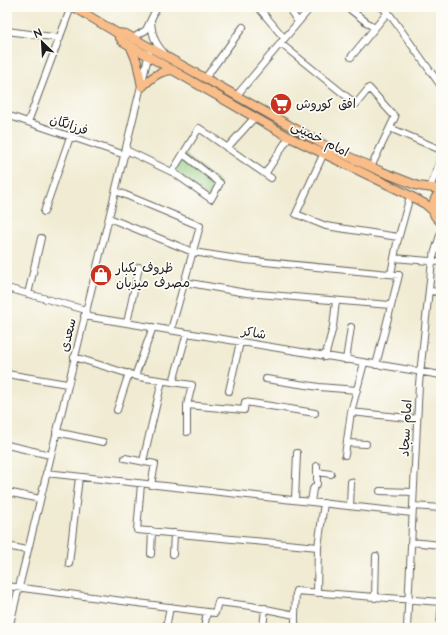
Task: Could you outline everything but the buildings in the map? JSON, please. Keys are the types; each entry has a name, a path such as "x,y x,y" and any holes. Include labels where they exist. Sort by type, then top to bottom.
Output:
{"main road":[{"name":"امام خمینی","path":"74,7 117,33 126,34 148,56 289,137 425,204 433,211 441,222"},
{"name":"امام خمینی","path":"132,41 151,47 328,147 418,186 441,190"},
{"path":"132,41 138,62 142,87"},
{"path":"142,87 156,74 165,70 173,70"},
{"path":"433,211 434,200 441,190"}],"street":[{"path":"28,122 71,7"},
{"path":"132,41 142,34 151,22 156,7"},
{"path":"258,7 284,38"},
{"path":"288,7 298,22"},
{"path":"237,95 311,7"},
{"path":"347,7 374,28"},
{"path":"380,7 388,12 441,86"},
{"path":"351,57 388,12"},
{"path":"151,22 155,42 168,57"},
{"path":"206,77 243,26"},
{"path":"7,31 60,38"},
{"path":"280,43 356,104 369,88 395,117 372,167"},
{"name":"سعدی","path":"8,628 151,47"},
{"name":"فرزانگان","path":"7,115 70,136 126,152 172,172 211,199 220,183 183,154"},
{"path":"228,148 255,117"},
{"path":"172,172 199,128 271,178"},
{"path":"390,128 441,150"},
{"path":"44,212 70,136"},
{"path":"265,174 289,137"},
{"path":"323,155 296,214 326,226 398,237"},
{"path":"430,188 441,158"},
{"path":"116,191 200,226 171,330"},
{"path":"391,274 398,237 410,196"},
{"path":"109,218 193,252 245,260 399,275 390,305 376,365"},
{"name":"امام سجاد","path":"407,628 420,372 432,261 441,232"},
{"path":"28,294 41,238"},
{"path":"394,258 441,262"},
{"path":"127,323 139,267"},
{"path":"184,282 246,293 390,305"},
{"name":"شاکر","path":"7,288 85,313 127,323 441,375"},
{"path":"429,291 441,292"},
{"path":"325,356 333,327 336,301"},
{"path":"135,376 153,327"},
{"path":"346,360 351,327"},
{"path":"173,382 187,333"},
{"path":"229,391 240,342"},
{"path":"74,357 135,376 192,385 187,405 186,432"},
{"path":"345,454 351,412 364,363"},
{"path":"117,410 129,373"},
{"path":"7,374 67,384"},
{"path":"266,379 319,387 357,390"},
{"path":"143,461 162,380"},
{"path":"187,405 244,410 245,402 315,413"},
{"path":"351,412 417,420"},
{"path":"56,432 103,442"},
{"path":"347,443 366,444"},
{"path":"7,445 50,455"},
{"path":"295,500 297,453"},
{"path":"124,458 155,464 151,485"},
{"path":"312,502 313,489 317,484 317,469 331,474"},
{"path":"46,473 350,506 413,510 441,508"},
{"path":"69,564 79,477"},
{"path":"350,506 351,482"},
{"path":"141,484 137,530 318,547"},
{"path":"380,491 413,492"},
{"path":"7,492 40,499"},
{"path":"316,593 318,547 324,503"},
{"path":"151,554 152,531"},
{"path":"174,533 174,554"},
{"path":"411,542 441,545"},
{"path":"7,546 27,550"},
{"path":"375,598 376,556"},
{"path":"7,586 18,589 170,607 215,614 218,602 264,608 295,615"},
{"path":"294,628 296,592 441,602"},
{"path":"166,628 170,607"},
{"path":"263,628 264,608"},
{"path":"440,628 441,610"},
{"path":"204,628 207,612"}],"green space":[{"path":"183,154 220,183 211,199 174,173"}],"place":[{"name":"افق کوروش","path":"281,104"},
{"name":"ظروف یکبار مصرف میزبان","path":"101,275"}]}
